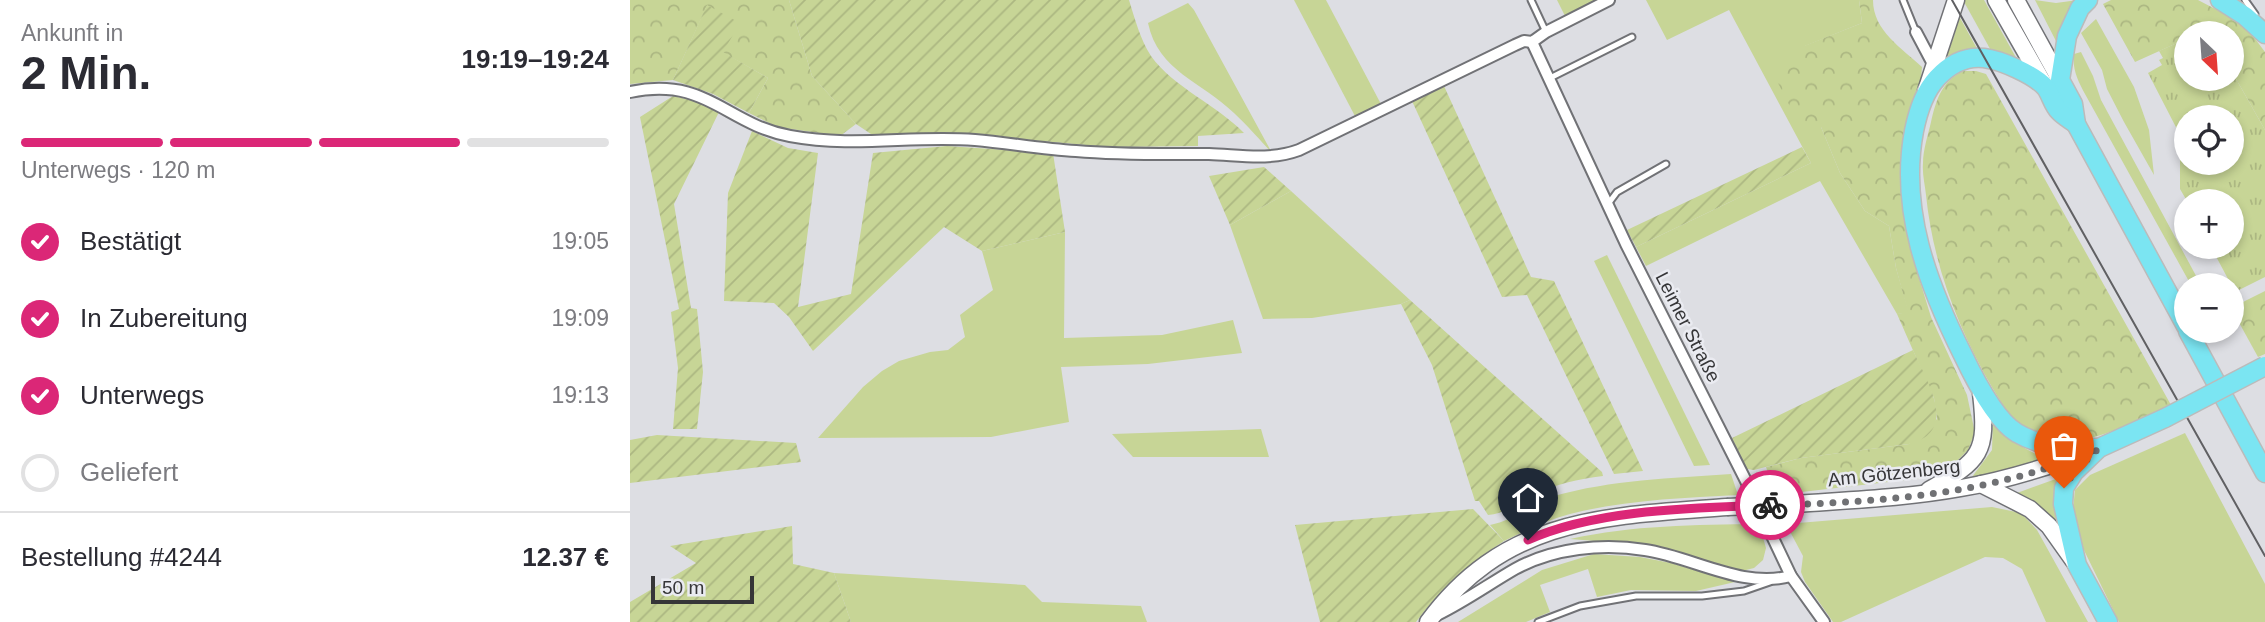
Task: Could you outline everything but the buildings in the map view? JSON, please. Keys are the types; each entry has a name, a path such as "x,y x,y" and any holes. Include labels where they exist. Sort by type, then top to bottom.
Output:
{"main road":[{"path":"2220,0 2262,26"},
{"path":"2084,4 2067,36 2052,84 2059,111 2076,124 2174,305"},
{"path":"2052,84 1986,58 1959,61 1947,68 1924,98 1915,124 1909,197 1914,223 1943,314 1981,393 2014,431 2042,445 2099,448"},
{"path":"2195,343 2265,473"},
{"path":"2108,622 2077,565 2063,504 2064,488 2074,472 2099,448 2165,418 2265,366"}],"street":[{"path":"630,92 658,87 675,88 699,95 768,132 831,142 975,140 1136,155 1211,154 1268,157 1298,150 1515,45 1524,41 1532,42 1609,0"},
{"path":"1924,98 1956,0"},
{"path":"1996,0 2052,84"},
{"path":"2017,0 2052,84"},
{"path":"1918,37 1934,66"},
{"name":"Leimer Straße","path":"1532,42 1626,244 1742,472 1791,576 1824,622"},
{"path":"1920,495 1963,469 1980,451 1985,425 1981,393"},
{"name":"Am Götzenberg","path":"1429,620 1454,592 1482,567 1514,546 1541,534 1607,517 1920,495 2043,469 2099,448"},
{"path":"1981,484 2030,509 2049,526 2077,565"},
{"path":"1429,620 1462,603 1517,568 1568,549 1645,550 1733,575 1773,581 1791,576"}],"lane":[{"path":"1531,0 1546,32"},
{"path":"1903,0 1918,37"},
{"path":"2245,0 2262,26"},
{"path":"1548,79 1632,37"},
{"path":"1608,204 1617,192 1666,164"},
{"path":"1538,622 1580,607 1636,596 1744,591 1773,581"}],"green space":[{"path":"630,0 789,0 812,76 856,124 840,136 777,127 749,113 768,78 722,52 707,6 673,80 630,84"},
{"path":"789,0 1129,0 1144,43 1160,67 1244,133 1198,136 1198,146 1108,147 973,135 874,136 856,124 812,76"},
{"path":"1294,0 1326,0 1382,106 1356,118"},
{"path":"1557,0 1596,0 1565,16"},
{"path":"1646,0 1859,0 1862,23 1805,46 1821,127 1840,173 1865,211 1889,226 1896,268 1909,313 1897,314 1820,181 1646,266 1636,247 1811,163 1729,10 1667,40"},
{"path":"1859,0 1873,0 1874,11 1883,30 1922,67 1921,79 1906,123 1901,182 1906,220 1915,265 1931,317 1967,395 1975,433 1968,450 1953,465 1931,477 1775,495 1766,467 1801,458 1909,444 1937,419 1934,398 1897,314 1908,312 1896,268 1889,226 1865,211 1840,173 1821,127 1803,132 1777,81 1804,46 1862,23"},
{"path":"1963,0 1984,0 2019,63 1994,56"},
{"path":"2035,0 2056,3 2078,0 2058,45"},
{"path":"2111,0 2198,0 2238,21 2174,21 2174,44 2135,62 2103,4"},
{"path":"1188,3 1272,153 1222,102 1171,64 1153,39 1148,23"},
{"path":"707,5 740,23 723,52 768,78 749,113 713,94 673,80"},
{"path":"1959,16 1980,54 1945,61 1954,36"},
{"path":"2096,19 2134,87 2149,130 2154,175 2107,89 2102,70 2081,33"},
{"path":"2244,24 2265,52 2265,130 2243,91"},
{"path":"2174,44 2174,91 2243,91 2265,130 2265,277 2244,288 2244,273 2225,273 2217,259 2244,259 2244,189 2180,189 2180,175 2244,175 2244,105 2174,105 2174,123 2148,73 2162,65 2159,60 2163,58 2159,51"},
{"path":"2081,52 2101,100 2174,235 2174,254 2082,89 2076,75 2074,54"},
{"path":"1963,71 1986,74 2171,405 2110,432 2076,441 2060,442 2046,439 2018,423 2001,402 1980,366 1949,295 1934,246 1923,175 1923,158 1938,99 1950,80"},
{"path":"1444,86 1531,277 1554,281 1643,471 1614,474 1527,295 1502,297 1412,101"},
{"path":"673,96 695,101 719,112 674,204 691,308 697,309 703,372 697,429 673,429 678,368 671,312 679,309 640,117"},
{"path":"752,131 788,148 818,153 798,307 851,294 873,153 947,146 1053,153 1065,232 982,251 944,227 813,351 789,317 774,303 724,301 728,193"},
{"path":"1802,147 1811,163 1636,247 1627,230"},
{"path":"1264,167 1291,191 1230,225 1209,176"},
{"path":"1291,191 1410,300 1401,304 1312,318 1263,319 1230,225"},
{"path":"1065,232 1064,338 1162,335 1233,320 1242,353 1148,364 1061,367 1069,422 991,437 818,438 863,387 882,371 899,361 948,350 965,337 960,315 993,290 982,251"},
{"path":"1607,255 1710,465 1694,466 1594,261"},
{"path":"2177,259 2187,259 2195,273 2184,273"},
{"path":"2265,291 2265,354 2258,357 2244,332 2244,302"},
{"path":"1410,300 1602,472 1603,476 1550,488 1506,510 1488,515 1479,501 1475,501 1432,365 1401,304"},
{"path":"1913,350 1935,404 1933,428 1924,438 1909,444 1801,458 1754,470 1747,469 1732,438"},
{"path":"1993,420 2017,443 2047,459 1969,481 1992,450"},
{"path":"1261,429 1269,457 1133,457 1112,434"},
{"path":"2185,433 2265,584 2265,622 2119,622 2081,544 2073,509 2075,490 2090,475"},
{"path":"657,435 796,443 801,462 630,483 630,440"},
{"path":"1731,474 1738,495 1653,500 1590,509 1553,519 1504,541 1490,525 1507,520 1546,499 1597,486"},
{"path":"2064,476 2062,532 2032,500 2017,493"},
{"path":"1992,507 2021,513 2037,530 2088,622 2046,622 2022,569 2003,558 1985,557 1841,622 1833,622 1805,582 1801,572 1803,556 1786,524"},
{"path":"1473,509 1504,541 1456,577 1416,622 1320,622 1295,525"},
{"path":"1759,524 1766,548 1763,560 1754,568 1738,572 1646,545 1570,539 1641,528"},
{"path":"792,526 793,564 834,573 851,622 630,622 630,602 696,563 670,546"},
{"path":"1594,554 1640,557 1671,563 1735,582 1696,591 1631,590 1597,597 1588,569 1540,585 1550,612 1526,622 1458,622 1542,570"},
{"path":"834,573 1025,585 1042,602 1141,606 1147,622 851,622"}],"tram line":[{"path":"1952,0 2265,556"}],"way so far":[{"path":"1770,505 1920,495 2010,478 2099,448 2074,472 2064,488"}],"route":[{"path":"1528,540 1574,524 1607,517 1770,505"}]}
